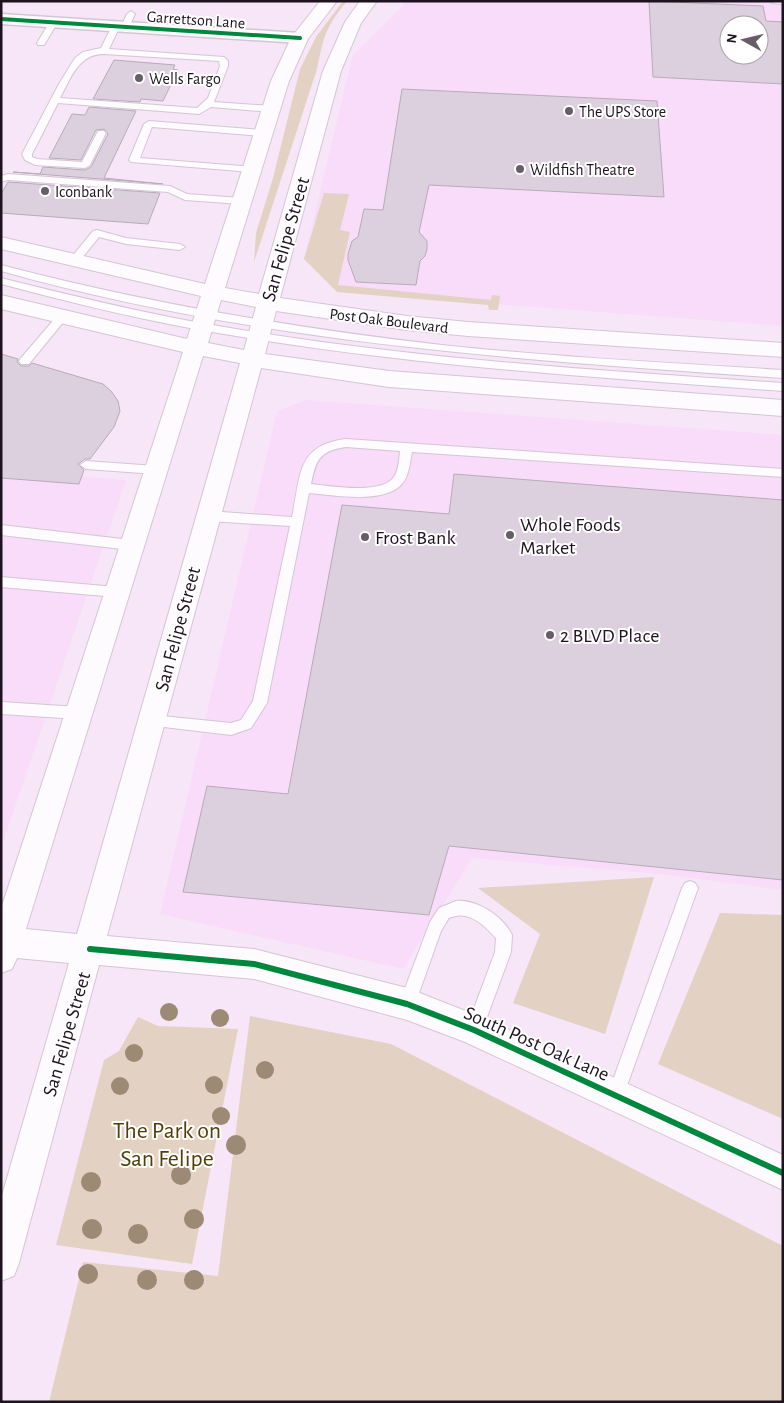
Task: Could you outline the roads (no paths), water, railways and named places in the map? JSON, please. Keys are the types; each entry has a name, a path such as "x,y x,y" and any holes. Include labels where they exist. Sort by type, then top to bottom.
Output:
{"main road":[{"path":"3,948 283,74 300,38 329,1"},
{"name":"San Felipe Street","path":"1,1263 90,949 332,71 353,22 369,1"},
{"name":"Post Oak Boulevard","path":"1,243 212,292 262,321 397,322 468,329 783,350"},
{"path":"1,302 61,318 200,329 252,359 285,365 389,379 783,408"},
{"name":"South Post Oak Lane","path":"3,948 90,949 254,964 407,1004 474,1030 616,1094 783,1174"}],"street":[{"name":"Garrettson Lane","path":"1,18 54,22 124,22 300,38"}],"lane":[{"path":"775,1 783,2"},
{"path":"41,43 54,22"},
{"path":"104,51 124,22"},
{"path":"56,100 204,109 209,104 224,66 224,61 221,59 104,51 94,52 81,57 76,63 56,100 27,154 28,158 36,162 86,165 101,133"},
{"path":"109,117 115,104"},
{"path":"209,104 272,108"},
{"path":"251,169 134,160 149,124 263,133"},
{"path":"1,179 8,177 170,189 185,196 241,201"},
{"path":"74,261 97,233 126,241 180,248"},
{"path":"1,268 88,291 200,329"},
{"path":"1,281 54,296 200,329 262,321 397,344 476,352 783,374"},
{"path":"25,361 61,318"},
{"path":"262,321 409,358 602,375 783,387"},
{"path":"152,720 231,729 246,724 260,703 310,460 317,452 330,445 346,443 783,473"},
{"path":"304,488 376,492 397,482 401,474 407,447"},
{"path":"86,465 156,470"},
{"path":"208,516 298,522"},
{"path":"1,530 131,545"},
{"path":"1,582 116,592"},
{"path":"1,708 78,713"},
{"path":"616,1094 690,888"},
{"path":"407,1004 435,927 444,913 460,908 472,911 492,921 504,935 503,952 474,1030"}],"place":[{"name":"Wells Fargo","path":"139,78"},
{"name":"The UPS Store","path":"569,111"},
{"name":"Wildfish Theatre","path":"520,169"},
{"name":"Iconbank","path":"45,191"},
{"name":"Whole Foods Market","path":"510,535"},
{"name":"Frost Bank","path":"365,537"},
{"name":"2 BLVD Place","path":"550,635"}],"park label":[{"name":"The Park on San Felipe","path":"167,1144"}]}
